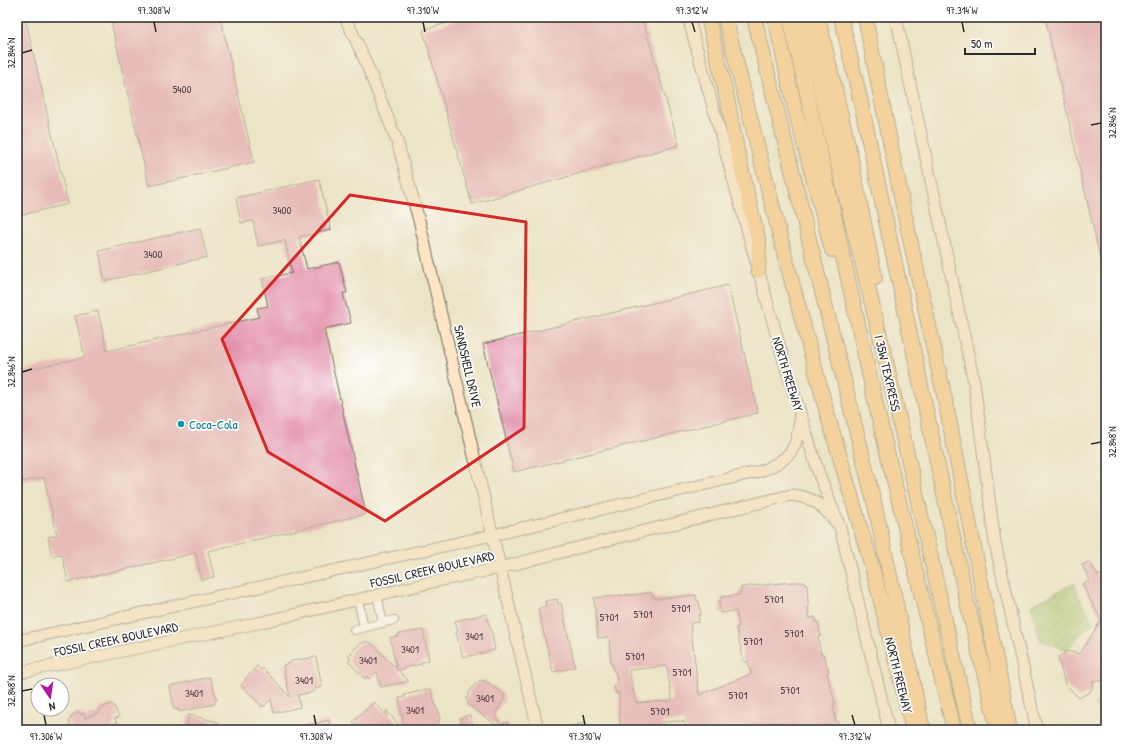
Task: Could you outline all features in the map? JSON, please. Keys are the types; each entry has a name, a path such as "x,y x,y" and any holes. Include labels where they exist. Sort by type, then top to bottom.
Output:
{"highway":[{"path":"708,17 759,244 758,271"},
{"name":"NORTH FREEWAY","path":"724,17 825,405 874,574 912,730"},
{"path":"754,17 875,506 924,730"},
{"path":"775,17 794,105 851,324 864,355"},
{"name":"I 35W TEXPRESS","path":"790,17 864,355 954,730"},
{"name":"I 35W TEXPRESS","path":"804,17 970,730"},
{"path":"818,17 848,146 883,322 880,339"},
{"path":"841,17 861,103 966,598 998,730"},
{"path":"865,17 905,216 946,404 1010,730"}],"main road":[{"name":"SANDSHELL DRIVE","path":"345,17 364,58 398,145 420,224 538,730"},
{"name":"NORTH FREEWAY","path":"688,17 758,271 800,414 819,474 840,528 890,730"},
{"path":"896,17 974,382 995,543 1037,730"},
{"name":"FOSSIL CREEK BOULEVARD","path":"17,641 493,535 768,468 787,457 794,449 799,434 800,414"},
{"name":"FOSSIL CREEK BOULEVARD","path":"17,673 250,625 499,568 790,495 806,497 824,507 840,528"}],"street":[{"path":"377,595 383,623"},
{"path":"358,600 364,627"},
{"path":"354,630 394,620"}],"highlighted area":[{"path":"350,195 526,222 524,428 385,521 268,452 222,339"}],"green space":[{"path":"1074,583 1079,597 1094,623 1081,633 1067,650 1040,640 1031,606"},
{"path":"1106,694 1106,718 1094,706"}],"building":[{"path":"17,17 25,17 68,204 17,216"},
{"path":"110,17 220,17 254,162 149,186"},
{"path":"468,17 642,17 679,145 472,204 423,30"},
{"path":"1045,17 1106,17 1106,270 1103,270"},
{"name":"Coca-Cola","path":"319,179 331,230 299,237 307,269 339,262 347,293 343,293 351,323 324,329 366,514 208,551 214,577 201,580 196,553 68,582 62,554 52,556 48,537 57,535 44,477 17,483 17,372 85,357 75,316 98,311 107,351 259,317 257,308 268,306 262,279 292,273 285,240 258,246 253,221 241,223 236,198"},
{"path":"200,228 207,257 105,281 99,251"},
{"path":"728,285 758,413 514,472 483,344"},
{"path":"1090,561 1098,576 1106,572 1106,681 1094,681 1091,691 1079,698 1065,684 1058,657 1066,651 1080,654 1101,620 1082,584 1090,580 1082,565"},
{"path":"794,582 804,582 807,584 809,618 815,617 816,622 818,622 821,636 818,637 821,654 825,657 829,673 827,673 835,704 835,707 833,708 836,722 838,721 840,730 686,730 684,721 663,722 664,730 620,730 619,693 616,694 614,686 618,685 615,671 613,671 613,665 611,665 609,637 598,638 594,598 652,593 652,596 654,596 655,599 696,595 697,601 699,601 701,615 698,615 699,622 690,623 699,695 751,674 748,662 744,662 736,627 739,627 736,611 720,613 719,601 721,601 721,597 739,595 739,592 741,592 741,587","holes":["667,666 672,701 636,703 629,670"]},
{"path":"557,599 558,604 561,603 575,667 553,672 538,609 546,606 545,601"},
{"path":"486,614 490,625 495,650 463,657 456,632 458,632 455,621"},
{"path":"423,630 429,660 421,662 421,664 397,670 390,638 399,636 398,634"},
{"path":"365,641 367,643 369,641 409,681 381,687 377,671 369,679 367,676 365,679 348,661 351,659 348,656"},
{"path":"316,657 322,687 315,689 314,692 298,695 300,707 274,713 271,699 263,707 241,685 257,666 261,670 263,668 290,697 283,665 291,663 291,661"},
{"path":"210,677 217,700 214,700 215,704 179,712 178,709 174,710 170,686"},
{"path":"480,680 483,682 484,680 504,694 504,699 495,714 500,725 507,722 511,730 488,730 498,726 467,704 468,701 466,699 469,695 468,694"},
{"path":"431,690 438,710 440,720 438,721 439,726 427,730 408,730 403,721 399,698 405,697 404,695"},
{"path":"374,702 387,716 386,710 399,725 393,730 360,730 353,722"},
{"path":"111,704 114,706 119,717 115,718 117,723 112,725 114,730 72,730 69,721 72,715 79,712 81,715 84,713 85,718 99,712 98,709"},
{"path":"189,715 218,722 216,730 185,730"},
{"path":"470,715 474,730 463,730 460,718"},
{"path":"329,720 331,730 299,730 299,727"},
{"path":"585,722 587,730 565,730 565,729"}],"place":[{"name":"Coca-Cola","path":"181,424"}]}
